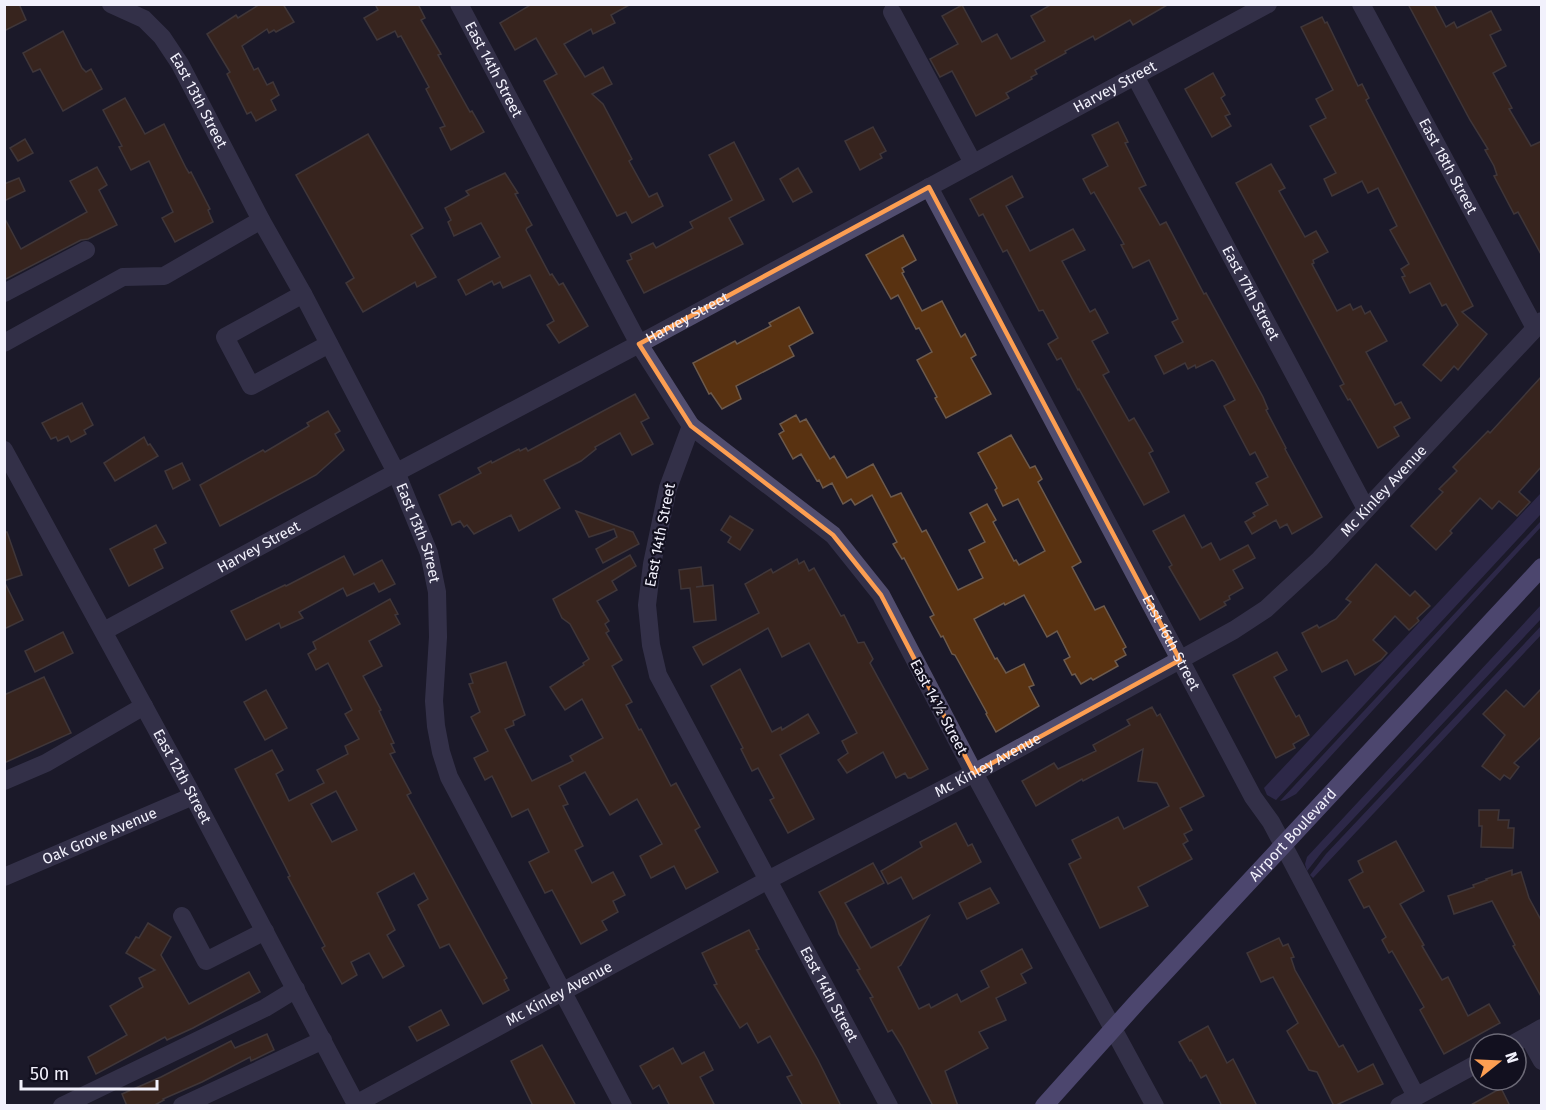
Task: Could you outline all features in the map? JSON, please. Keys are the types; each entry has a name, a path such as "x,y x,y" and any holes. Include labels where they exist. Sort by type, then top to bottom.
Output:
{"main road":[{"name":"Airport Boulevard","path":"1044,1106 1282,845 1542,567"}],"street":[{"name":"East 13th Street","path":"111,4 144,19 162,37 180,63 396,472 429,553 437,592 438,637 434,701 441,752 449,777 623,1106"},
{"name":"East 14th Street","path":"459,4 639,344 691,426 668,488 652,564 647,605 651,645 658,675 890,1106"},
{"name":"Harvey Street","path":"104,631 1268,4"},
{"name":"East 18th Street","path":"1361,4 1538,324"},
{"path":"892,12 973,163"},
{"name":"East 17th Street","path":"1135,76 1366,509"},
{"name":"East 16th Street","path":"929,187 1180,660 1253,796 1271,822 1416,1096"},
{"path":"4,343 123,277 164,276 261,220"},
{"path":"4,293 86,250"},
{"path":"303,294 225,336 230,346 251,386 329,344"},
{"name":"Mc Kinley Avenue","path":"356,1105 768,880 974,773 1234,630 1266,609 1299,581 1538,324"},
{"name":"East 14½ Street","path":"691,426 832,535 881,595 974,773 1155,1106"},
{"name":"East 12th Street","path":"4,450 193,796 356,1105"},
{"path":"4,781 46,763 144,706"},
{"name":"Oak Grove Avenue","path":"4,877 193,796"},
{"path":"182,916 206,961 265,931"},
{"path":"62,1106 265,1008 296,989"},
{"path":"1528,1038 1542,1061"},
{"path":"182,1106 323,1040"},
{"path":"1399,1106 1468,1068"}],"highlighted area":[{"path":"929,187 1180,660 974,773 881,595 833,535 691,426 639,344"}],"shaded area":[{"path":"1541,493 1541,514 1276,800 1267,795 1264,788"},
{"path":"1541,521 1541,527 1296,794 1280,801"},
{"path":"1541,605 1541,619 1322,852 1307,871 1305,864 1307,857"},
{"path":"1541,626 1541,635 1313,878 1310,875 1326,854"}],"building":[{"path":"4,4 19,4 26,20 4,31"},
{"path":"260,4 283,4 294,22 276,32 274,30 269,33 267,29 242,46 254,70 258,68 267,85 273,82 279,95 271,100 276,110 256,121 251,112 247,114 227,74 230,72 207,34 236,15 238,18"},
{"path":"375,4 418,4 425,18 421,20 441,54 438,55 484,132 451,150 440,128 445,126 426,89 429,87 401,36 398,37 395,31 377,40 364,18 378,10"},
{"path":"532,4 631,4 611,15 615,23 593,34 591,29 564,44 585,77 603,67 612,84 592,94 603,104 632,159 629,161 649,197 657,193 663,206 632,223 626,212 617,216 544,81 557,74 536,38 515,50 500,23"},
{"path":"1052,4 1169,4 1133,25 1130,20 1095,40 1093,36 1065,51 1066,53 1035,70 1037,74 1031,77 1032,79 1006,93 1009,98 976,116 952,71 940,77 930,59 958,44 942,16 962,5 982,42 997,34 1011,59 1045,41 1031,16"},
{"path":"1408,4 1434,4 1446,27 1454,22 1457,28 1491,11 1501,30 1490,35 1506,66 1493,73 1512,108 1509,109 1531,146 1542,141 1542,256 1518,212 1514,214 1494,176 1497,175 1494,166 1485,150 1488,149"},
{"path":"1322,17 1325,23 1327,22 1358,86 1362,84 1369,98 1366,100 1473,306 1462,312 1487,334 1458,370 1454,366 1441,381 1423,365 1458,325 1446,304 1442,306 1430,283 1410,293 1402,277 1405,276 1401,269 1409,264 1390,230 1397,226 1378,188 1368,193 1362,181 1332,196 1324,179 1336,173 1310,126 1326,118 1316,99 1333,90 1301,27"},
{"path":"63,31 82,68 86,72 91,69 102,89 63,111 40,69 33,72 23,53"},
{"path":"1213,73 1225,95 1221,98 1230,114 1225,116 1231,126 1212,137 1185,89"},
{"path":"125,98 145,134 164,124 210,209 208,210 213,222 175,242 162,218 173,212 149,161 131,170 119,147 122,146 103,110"},
{"path":"1118,122 1128,142 1125,143 1146,185 1139,188 1160,225 1166,222 1204,294 1206,293 1263,397 1268,409 1266,410 1285,449 1322,517 1292,534 1287,524 1280,528 1276,520 1252,534 1245,522 1255,516 1253,513 1268,505 1256,483 1268,477 1255,452 1250,455 1224,406 1235,400 1215,362 1212,360 1196,368 1195,365 1188,369 1185,363 1164,374 1155,356 1183,342 1172,322 1178,319 1149,260 1133,268 1121,245 1124,244 1094,192 1091,194 1083,179 1108,166 1092,135"},
{"path":"873,127 886,151 880,154 882,158 860,170 845,141"},
{"path":"368,134 423,228 411,235 436,277 417,287 415,282 363,312 346,283 354,278 296,175"},
{"path":"25,139 33,153 18,161 10,148"},
{"path":"734,142 764,200 729,218 743,244 644,293 627,261 632,259 630,254 653,243 656,248 693,228 690,222 732,200 709,155"},
{"path":"1271,164 1285,188 1279,191 1305,237 1316,231 1328,252 1313,260 1312,264 1337,311 1350,304 1353,310 1361,306 1365,314 1370,311 1387,341 1366,352 1395,405 1401,402 1410,418 1394,427 1399,436 1378,448 1340,386 1344,384 1236,183"},
{"path":"97,167 107,185 99,190 117,225 81,240 4,280 4,217 21,249 87,212 70,181"},
{"path":"798,168 812,192 793,202 780,179"},
{"path":"505,173 518,193 515,194 532,225 526,230 550,275 552,274 559,285 563,283 588,326 559,343 547,325 554,321 530,275 503,288 500,282 494,285 492,281 466,295 458,280 500,257 481,223 454,236 448,222 451,220 445,208 469,195 466,191"},
{"path":"1012,176 1023,197 1006,206 1030,251 1073,229 1085,250 1062,261 1090,312 1095,309 1108,333 1092,341 1109,372 1103,375 1129,421 1134,418 1153,451 1149,453 1169,492 1144,505 1061,358 1057,360 1048,344 1058,338 1043,310 1039,311 1007,250 1003,252 983,214 979,216 970,199"},
{"path":"19,178 25,191 4,201 4,184"},
{"path":"903,235 916,260 902,268 904,272 902,273 922,311 942,301 961,337 965,334 976,355 971,358 991,394 946,418 917,360 932,352 919,328 916,329 898,295 891,299 866,255"},
{"path":"799,307 813,333 789,346 794,356 736,386 741,399 722,409 711,393 709,394 693,363 735,341 737,344 771,326 769,323"},
{"path":"1542,376 1542,466 1519,492 1530,502 1517,516 1499,501 1492,509 1480,498 1436,550 1411,526 1443,492 1439,489 1457,471 1453,467 1488,431 1490,433"},
{"path":"635,394 649,418 641,422 653,444 632,455 620,433 595,447 596,449 581,461 544,480 560,508 519,531 511,515 474,534 467,525 464,527 460,521 452,525 439,495 481,473 478,468 491,461 492,463 519,449 520,451 526,448 528,451"},
{"path":"82,403 93,425 84,430 86,434 71,442 68,436 58,441 56,437 51,439 42,423"},
{"path":"328,411 340,431 335,434 344,450 316,475 220,526 200,485 263,450 265,452 309,426 307,423"},
{"path":"796,415 800,422 806,419 830,459 834,456 847,478 873,464 891,497 901,493 922,532 926,530 958,590 983,578 969,550 985,542 970,513 987,504 996,520 993,522 1014,561 1016,560 1019,565 1045,551 1018,499 1003,506 995,490 997,488 978,453 1011,435 1030,468 1035,466 1042,479 1038,482 1081,562 1072,567 1095,610 1104,606 1126,647 1123,649 1126,655 1115,661 1118,666 1081,684 1075,674 1072,675 1064,660 1070,657 1057,631 1047,637 1024,595 974,619 995,659 997,658 1006,673 1024,664 1034,685 1029,687 1039,706 996,732 955,655 952,654 930,617 934,615 904,558 902,559 893,544 897,542 872,495 855,505 851,499 843,504 832,483 823,488 819,480 817,481 801,454 793,459 779,434 784,431 780,424"},
{"path":"144,437 158,456 115,481 104,463"},
{"path":"182,463 190,480 173,489 165,471"},
{"path":"576,511 633,532 639,544 603,563 596,549 617,537 614,529 589,537"},
{"path":"1184,515 1202,548 1211,543 1220,560 1248,545 1255,558 1233,570 1243,588 1229,596 1230,599 1224,602 1226,605 1200,620 1169,567 1172,565 1153,531"},
{"path":"730,516 753,530 740,550 728,542 731,537 721,530"},
{"path":"156,525 166,543 154,549 163,568 129,586 110,549"},
{"path":"4,532 7,532 22,575 4,581"},
{"path":"630,555 636,566 612,581 617,590 597,601 609,621 605,624 609,631 606,633 622,660 612,666 632,702 626,705 671,786 676,783 700,827 695,830 718,872 686,889 674,866 651,878 640,856 662,844 637,799 610,815 585,772 559,786 568,804 563,806 583,846 575,850 592,883 613,872 625,895 613,901 618,912 602,921 607,930 581,944 552,890 545,893 529,862 549,852 528,809 512,817 492,776 485,780 474,758 488,751 471,717 480,712 469,684 473,683 470,674 506,662 525,715 513,721 514,725 505,729 532,781 573,761 570,756 603,738 582,699 565,710 550,687 584,665 583,663 589,659 570,624 562,618 553,599"},
{"path":"344,556 354,575 382,560 395,584 379,592 374,583 347,596 343,588 299,612 303,618 281,628 279,623 246,640 231,611"},
{"path":"797,559 799,564 804,561 809,571 814,568 841,616 844,615 858,643 864,642 873,659 870,663 928,769 911,778 908,778 905,773 896,778 883,752 847,773 838,760 848,753 842,741 857,733 809,643 782,657 768,628 703,665 693,647 759,613 745,584 771,569 773,573"},
{"path":"1376,564 1410,596 1415,591 1430,606 1417,618 1419,621 1409,630 1395,616 1373,640 1387,653 1381,660 1355,675 1347,660 1322,672 1302,633 1317,625 1319,628 1336,619 1351,602 1346,599"},
{"path":"701,567 703,586 696,587 713,585 716,620 694,622 690,588 681,589 679,570"},
{"path":"4,581 23,620 4,629"},
{"path":"390,599 398,614 395,615 400,624 369,641 382,666 363,676 381,710 379,711 394,743 391,744 395,752 390,754 411,793 407,795 507,978 504,980 509,990 483,1004 449,944 440,948 418,905 428,899 414,873 377,893 395,930 387,935 404,966 383,978 369,953 351,962 357,975 342,984 322,948 325,946 235,769 272,750 283,770 276,774 289,801 324,783 317,770 348,754 345,746 359,739 345,714 352,710 328,663 316,670 308,654 316,649 313,642","holes":["336,791 357,830 332,842 311,804"]},
{"path":"63,632 73,653 35,672 25,651"},
{"path":"1277,652 1287,670 1274,677 1296,717 1299,715 1309,735 1293,744 1295,748 1276,758 1233,675"},
{"path":"740,669 772,732 781,727 782,730 808,714 819,733 780,755 814,819 788,833 770,800 774,798 758,768 752,771 741,749 743,748 711,686"},
{"path":"44,677 71,733 4,763 4,695"},
{"path":"1542,688 1542,736 1514,763 1519,767 1510,779 1504,775 1500,780 1482,766 1505,735 1483,714 1506,690 1524,707"},
{"path":"266,690 287,728 265,740 244,702"},
{"path":"1152,707 1157,716 1160,714 1204,796 1180,808 1192,830 1184,834 1188,841 1183,844 1192,859 1138,887 1148,906 1100,928 1069,864 1081,858 1072,840 1118,817 1124,829 1169,806 1157,783 1138,781 1143,749 1083,781 1082,779 1036,806 1022,781 1054,763 1058,769 1096,751 1093,745 1130,725 1127,720"},
{"path":"1479,810 1499,810 1498,820 1509,820 1508,828 1514,828 1513,848 1481,847 1482,826 1479,826"},
{"path":"956,823 968,846 972,844 981,862 913,899 901,877 888,884 881,871 922,847 920,842"},
{"path":"1396,841 1424,891 1400,904 1424,945 1422,946 1442,980 1448,977 1468,1016 1489,1004 1500,1023 1484,1032 1468,1032 1468,1041 1444,1054 1420,1010 1424,1007 1392,951 1389,953 1382,940 1386,937 1369,906 1364,908 1349,880 1363,872 1358,861"},
{"path":"873,863 884,883 845,903 871,948 929,916 898,967 919,1009 929,1004 931,1008 957,994 961,1002 989,987 981,971 1022,949 1032,968 1021,974 1026,983 996,998 1006,1020 979,1032 988,1048 945,1071 958,1106 933,1106 902,1046 892,1030 888,1032 870,998 873,997 857,970 860,969 839,934 835,921 819,892"},
{"path":"1512,870 1512,875 1521,872 1529,898 1542,922 1542,998 1513,946 1515,945 1492,901 1454,914 1448,896"},
{"path":"990,888 999,903 967,919 959,903"},
{"path":"148,923 171,937 161,955 189,1004 249,972 260,992 193,1028 167,1040 165,1037 96,1074 88,1057 127,1035 110,1006 143,987 139,978 155,970 126,953"},
{"path":"749,930 759,949 756,950 818,1060 841,1106 803,1106 787,1077 792,1075 770,1036 758,1043 747,1023 740,1028 714,985 717,984 702,953"},
{"path":"1279,938 1283,946 1288,944 1294,957 1291,958 1295,970 1339,1047 1343,1045 1358,1072 1373,1064 1383,1084 1334,1106 1317,1072 1309,1070 1287,1031 1298,1023 1273,977 1261,982 1247,953"},
{"path":"441,1010 449,1025 417,1041 409,1027"},
{"path":"1208,1026 1227,1063 1233,1059 1257,1106 1222,1106 1206,1075 1201,1078 1190,1061 1179,1042"},
{"path":"267,1034 274,1050 251,1061 250,1057 153,1106 127,1106 122,1094 231,1041 235,1048"},
{"path":"542,1045 576,1106 533,1106 511,1061"},
{"path":"673,1048 682,1064 704,1052 713,1070 700,1077 715,1106 670,1106 659,1085 653,1089 640,1066"},
{"path":"1494,1092 1503,1092 1510,1106 1469,1106"}]}
